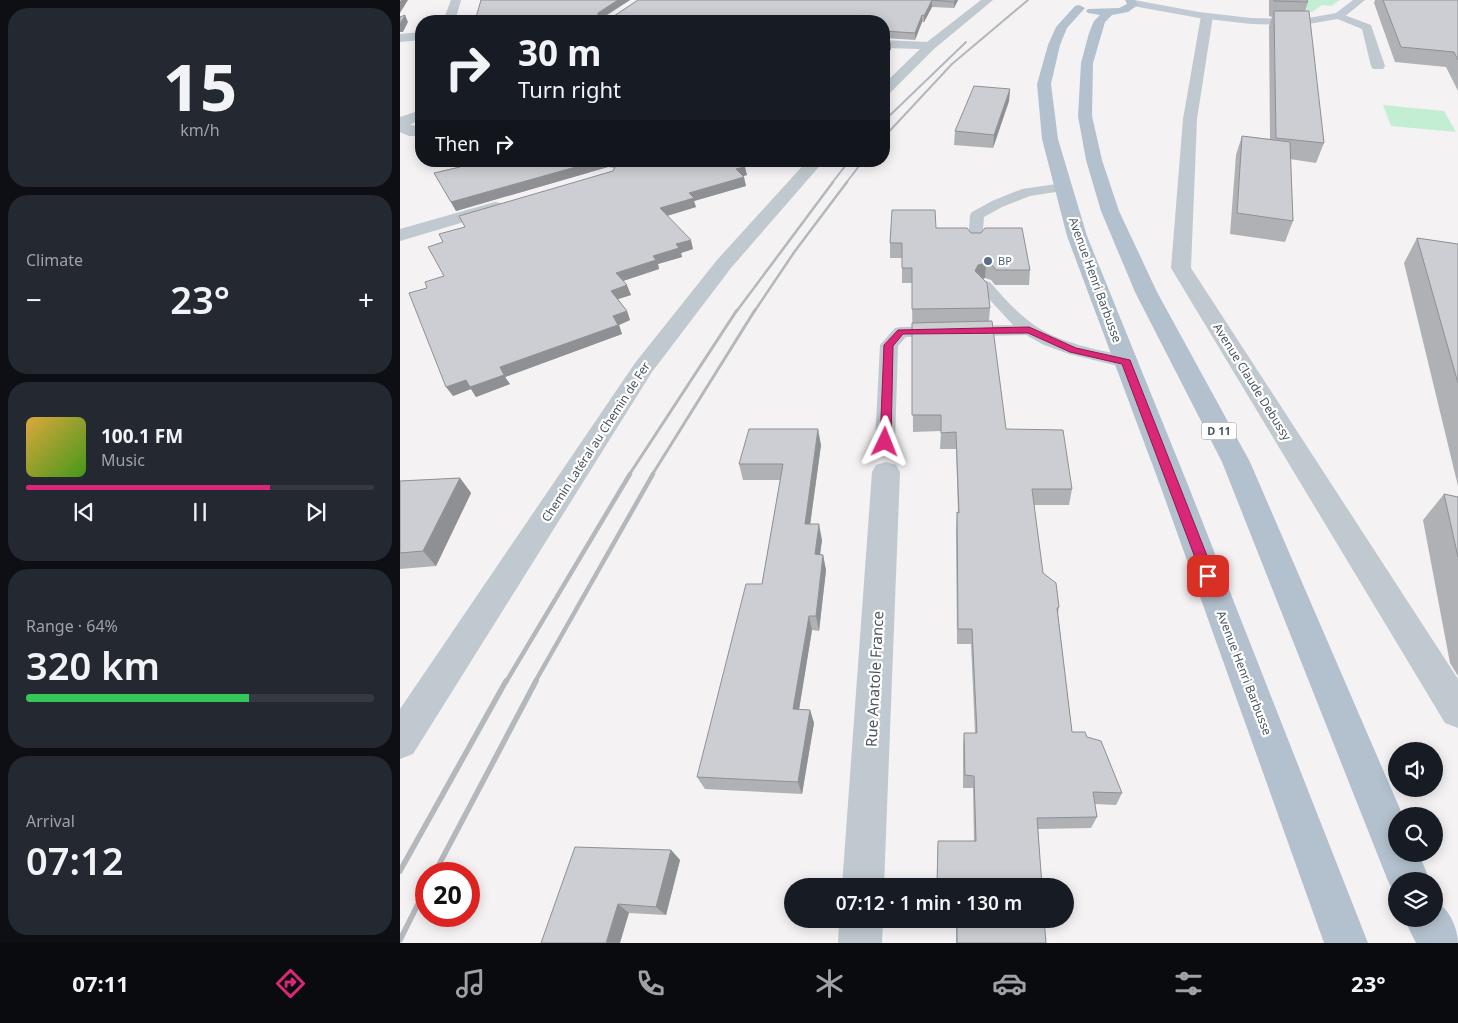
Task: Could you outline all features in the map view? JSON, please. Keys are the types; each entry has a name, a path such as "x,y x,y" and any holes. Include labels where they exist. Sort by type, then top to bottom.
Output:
{"main road":[{"path":"1124,6 1251,21 1303,22 1339,16 1360,0"},
{"name":"Avenue Henri Barbusse","path":"1124,6 1074,6 1062,27 1044,84 1050,139 1077,236 1346,943"},
{"name":"D 11","path":"1124,6 1100,21 1094,33 1087,63 1084,116 1094,160 1110,211 1146,292 1236,462 1388,830"},
{"path":"1431,927 1440,943"}],"street":[{"path":"451,15 456,0"},
{"path":"890,85 930,46 988,0"},
{"name":"Avenue Claude Debussy","path":"1203,15 1190,119 1181,268 1458,711"},
{"path":"1339,16 1367,27 1378,66"},
{"path":"400,38 415,37"},
{"path":"890,44 930,46"},
{"path":"408,126 415,111"},
{"name":"Chemin Latéral au Chemin de Fer","path":"400,741 643,368 724,264 811,167"},
{"path":"400,235 514,202"},
{"name":"Rue Anatole France","path":"863,878 886,457"},
{"path":"860,943 861,928"}],"lane":[{"path":"976,243 978,215 997,204 1027,192 1063,187"},
{"path":"984,285 1006,310 1029,330 1073,350 1126,362"},
{"path":"886,457 889,345 901,332 1029,330"}],"green space":[{"path":"1285,0 1340,0 1331,6 1322,5 1312,12 1276,6"},
{"path":"1383,105 1444,111 1456,132 1391,126"}],"building":[{"path":"481,0 618,0 598,13 598,15 477,15"},
{"path":"638,0 932,0 924,16 922,15 915,33 890,31 890,15 616,15"},
{"path":"932,0 955,0 954,2"},
{"path":"1307,0 1308,2 1274,1"},
{"path":"1383,0 1458,0 1458,60 1454,52 1401,47"},
{"path":"1274,11 1309,11 1324,143 1276,138"},
{"path":"405,15 400,24 400,17"},
{"path":"974,86 1010,89 994,135 955,131"},
{"path":"1242,136 1290,142 1293,221 1237,213"},
{"path":"460,167 576,167 451,202 434,173"},
{"path":"615,167 745,167 736,169 744,177 689,193 694,198 660,208 691,240 676,244 679,248 653,256 656,260 616,273 627,285 611,291 627,311 613,316 618,325 500,367 504,375 470,387 466,380 446,387 409,293 427,288 425,282 444,276 428,247 443,242 439,234 465,227 459,216 613,171"},
{"path":"892,210 935,210 936,228 967,228 971,233 981,233 985,228 1022,228 1030,270 996,270 992,265 986,263 978,265 975,271 987,283 990,308 912,309 912,268 902,268 902,243 890,243"},
{"path":"1417,238 1458,244 1458,383"},
{"path":"992,321 1006,429 1063,430 1072,489 1032,489 1043,573 1056,583 1059,607 1057,608 1072,732 1085,732 1087,737 1101,741 1122,793 1093,792 1097,817 1037,818 1041,878 937,878 938,841 976,841 974,776 965,775 964,733 977,733 972,629 958,629 957,512 959,513 956,432 941,433 941,415 912,415 912,323"},
{"path":"749,429 818,429 805,524 819,524 815,554 823,555 816,616 809,616 793,709 810,710 798,782 697,777 746,584 762,584 783,464 739,464"},
{"path":"460,478 423,551 400,553 400,481"},
{"path":"1444,494 1458,497 1458,557"},
{"path":"575,847 671,850 656,907 618,904 606,943 541,943"},
{"path":"957,928 1045,928 1046,943 957,943"}],"railway":[{"path":"890,131 952,64 1028,0"},
{"path":"890,115 966,42"},
{"path":"832,183 844,167"},
{"path":"846,183 858,167"},
{"path":"736,312 833,182"},
{"path":"754,312 795,251 847,182"},
{"path":"629,475 737,310"},
{"path":"652,475 755,310"},
{"path":"506,682 630,474"},
{"path":"535,682 653,474"},
{"path":"400,871 506,681"},
{"path":"440,862 536,681"},
{"path":"400,940 415,910"}],"place":[{"name":"BP","path":"988,261"}],"route":[{"path":"885,442 889,345 901,332 1029,330 1073,350 1126,362 1208,576"}]}
